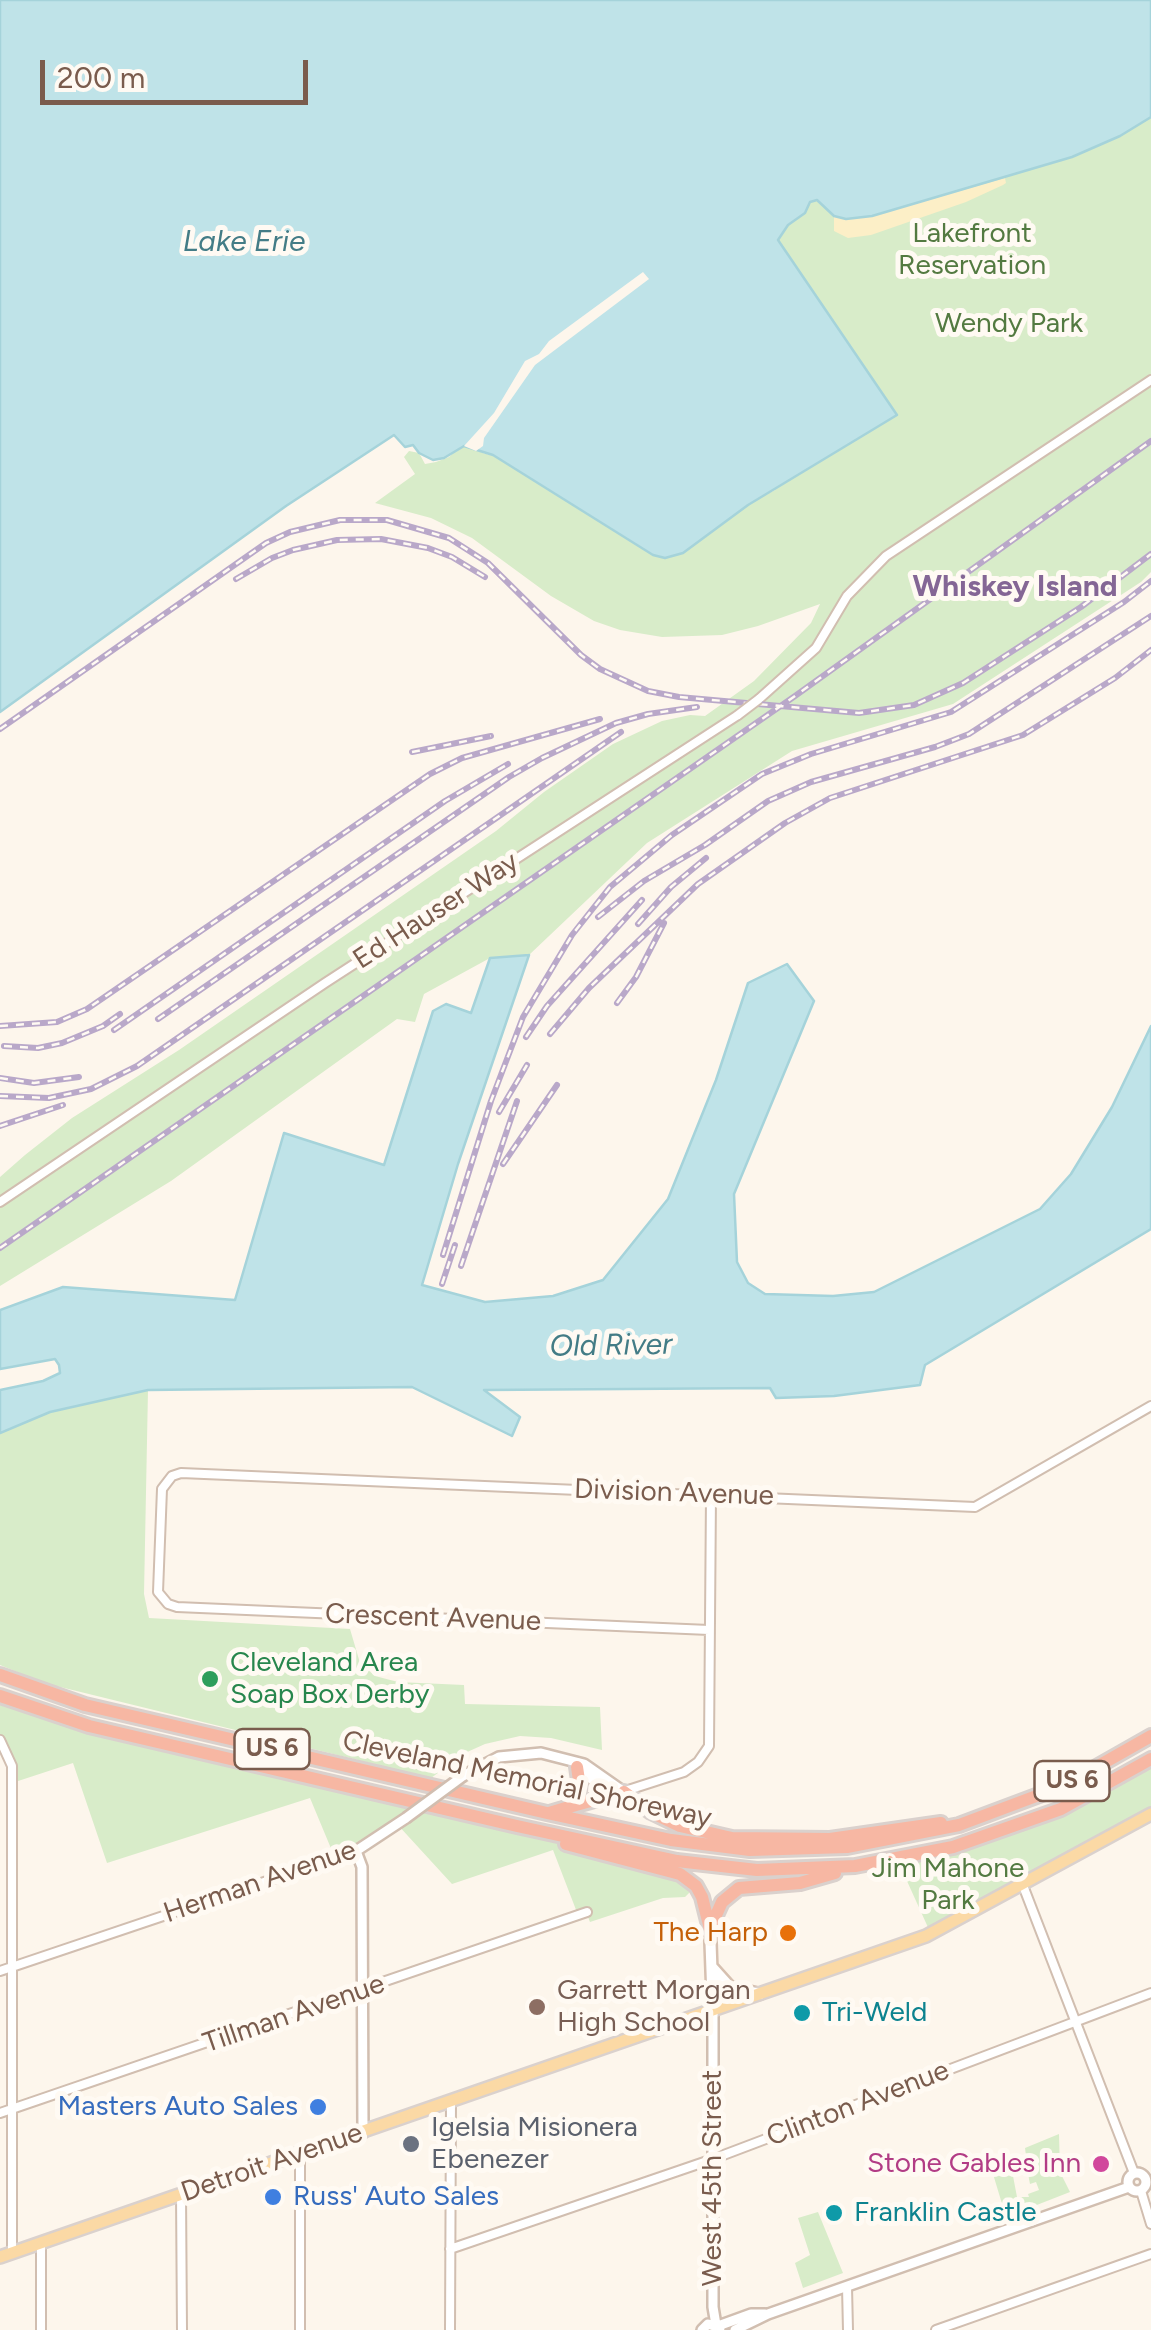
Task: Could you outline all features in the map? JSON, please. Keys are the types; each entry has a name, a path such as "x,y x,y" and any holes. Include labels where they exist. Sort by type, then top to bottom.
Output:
{"highway":[{"name":"Cleveland Memorial Shoreway","path":"0,1675 85,1705 546,1813 686,1843 766,1850 815,1850 879,1843 988,1816 1063,1786 1151,1736"},
{"name":"Cleveland Memorial Shoreway","path":"0,1696 89,1726 707,1866 790,1870 871,1863 934,1852 1000,1833 1076,1802 1151,1759"},
{"path":"569,1807 579,1792 577,1767"},
{"path":"546,1813 618,1793 680,1826 750,1840 846,1837 988,1816"},
{"path":"517,1826 596,1854 680,1874 702,1896 710,1929"},
{"path":"710,1929 722,1902 739,1888 800,1883 871,1863"}],"main road":[{"name":"Detroit Avenue","path":"6,2255 926,1936 1151,1814"},
{"name":"West 45th Street","path":"710,1929 713,2012"},
{"path":"712,1966 730,1987 762,1994"}],"street":[{"name":"Ed Hauser Way","path":"0,1202 325,983 738,715 816,648 847,596 886,556 1151,380"},
{"name":"Division Avenue","path":"161,1597 158,1582 162,1489 172,1476 181,1472 975,1507 1151,1406"},
{"path":"618,1793 680,1774 698,1762 707,1749 711,1495"},
{"name":"Crescent Avenue","path":"161,1597 177,1607 709,1630"},
{"path":"0,1740 12,1766 13,1829 6,2255"},
{"name":"Herman Avenue","path":"0,1971 356,1850 463,1776 506,1755 541,1753 589,1766 618,1793"},
{"name":"Herman Avenue","path":"561,1758 618,1793"},
{"path":"0,1834 13,1829"},
{"path":"356,1850 362,1867 362,2133"},
{"path":"1022,1883 1134,2173"},
{"name":"Tillman Avenue","path":"0,2113 586,1912"},
{"name":"Clinton Avenue","path":"450,2249 713,2159 1151,1993"},
{"name":"West 45th Street","path":"713,2012 713,2327"},
{"path":"450,2330 452,2100"},
{"path":"300,2154 300,2330"},
{"path":"1134,2173 1142,2174 1146,2184 1151,2224"},
{"path":"1130,2188 1128,2179 1134,2173"},
{"path":"734,2330 847,2286 1146,2184"},
{"path":"181,2194 182,2330"},
{"path":"41,2243 42,2330"},
{"path":"936,2330 1151,2254"},
{"path":"847,2286 848,2330"},
{"path":"713,2327 751,2314 768,2314"}],"green space":[{"name":"Lakefront Reservation","path":"1151,0 1151,572 953,704 792,751 647,843 529,955 490,958 424,994 415,1022 397,1019 171,1181 0,1286 0,1177 25,1155 72,1118 179,1050 496,831 613,744 662,721 705,716 754,681 811,623 820,604 722,635 662,637 594,621 551,596 472,538 431,518 375,503 415,474 404,457 409,451 419,453 425,464 449,457 466,441 483,453 724,523 737,513 644,334 760,498 775,490 660,326 682,310 798,474 828,454 771,241 796,209"},
{"name":"Cleveland Area Soap Box Derby","path":"148,1390 144,1594 149,1618 350,1629 360,1663 375,1676 398,1682 464,1685 465,1704 600,1707 602,1750 551,1738 520,1736 465,1753 431,1778 44,1683 0,1665 0,1433 50,1412"},
{"path":"0,1696 41,1712 517,1826 575,1848 674,1871 696,1886 685,1897 663,1898 590,1922 586,1912 578,1915 553,1850 452,1884 397,1824 335,1858 310,1798 107,1863 73,1763 12,1783 12,1766 0,1740"},
{"name":"Jim Mahone Park","path":"1151,1759 1151,1814 931,1934 897,1859 1030,1822"},
{"path":"1059,2134 1060,2172 1070,2192 1006,2217 993,2174 1002,2168 998,2158 1009,2155 1017,2197 1029,2197 1028,2194 1039,2190 1036,2182 1030,2184 1025,2148"},
{"path":"818,2212 843,2273 803,2288 795,2263 810,2255 798,2218"}],"sand":[{"path":"1005,178 1003,185 966,202 871,235 848,238 834,231 834,216 872,216"}],"water":[{"name":"Lake Erie","path":"0,0 1151,0 1151,117 1072,157 872,216 846,219 834,216 817,200 810,202 805,213 788,225 778,240 897,415 748,505 683,553 665,558 653,555 493,455 464,446 433,460 413,445 405,447 394,435 286,506 0,712"},
{"name":"Old River","path":"529,955 458,1164 422,1285 485,1302 553,1296 603,1280 668,1199 716,1080 748,983 787,964 814,1001 734,1194 737,1262 748,1283 765,1294 833,1296 874,1292 1040,1209 1071,1174 1112,1107 1151,1026 1151,1229 925,1365 920,1385 834,1396 776,1398 770,1388 484,1390 520,1417 512,1436 412,1387 148,1390 50,1412 0,1433 0,1390 43,1381 60,1373 55,1359 0,1369 0,1310 63,1287 235,1300 284,1133 384,1165 433,1011 446,1004 471,1013 490,958"}],"pier":[{"path":"643,272 649,279 535,365 484,438 483,446 476,451 464,446 494,413 525,361"}],"railway":[{"path":"0,1248 795,696 1151,441"},
{"path":"0,729 266,543 290,532 340,520 387,520 449,538 488,563 581,655 600,669 648,691 859,713 914,705 963,683 1081,607 1151,554"},
{"path":"236,579 293,550 337,540 381,539 428,548 485,577"},
{"path":"443,1255 491,1101 523,1017 572,935 610,887 672,835 762,774 811,754 951,712 1151,581"},
{"path":"598,917 644,881 768,801 811,782 969,734 1151,616"},
{"path":"550,1034 589,988 698,884 785,823 830,798 1023,735 1115,678 1151,650"},
{"path":"158,1019 509,777 616,723 697,707"},
{"path":"0,1026 57,1022 87,1009 430,774 462,758 600,719"},
{"path":"0,1096 49,1098 91,1089 137,1066 621,732"},
{"path":"412,752 491,736"},
{"path":"114,1030 445,801 508,764"},
{"path":"638,924 671,887 706,858"},
{"path":"526,1037 547,1006 642,900"},
{"path":"617,1003 636,977 664,923"},
{"path":"4,1046 38,1048 62,1043 103,1026 120,1014"},
{"path":"499,1112 527,1065"},
{"path":"0,1078 34,1083 79,1077"},
{"path":"503,1164 557,1085"},
{"path":"461,1266 517,1101"},
{"path":"0,1126 63,1105"},
{"path":"442,1284 455,1245"}],"place":[{"name":"Cleveland Area Soap Box Derby","path":"210,1679"},
{"name":"The Harp","path":"788,1933"},
{"name":"Garrett Morgan High School","path":"537,2007"},
{"name":"Tri-Weld","path":"802,2013"},
{"name":"Masters Auto Sales","path":"318,2107"},
{"name":"Igelsia Misionera Ebenezer","path":"411,2144"},
{"name":"Stone Gables Inn","path":"1101,2164"},
{"name":"Russ' Auto Sales","path":"273,2197"},
{"name":"Franklin Castle","path":"834,2213"}],"district":[{"name":"Whiskey Island","path":"1015,587"}],"park label":[{"name":"Wendy Park","path":"1009,324"}]}
